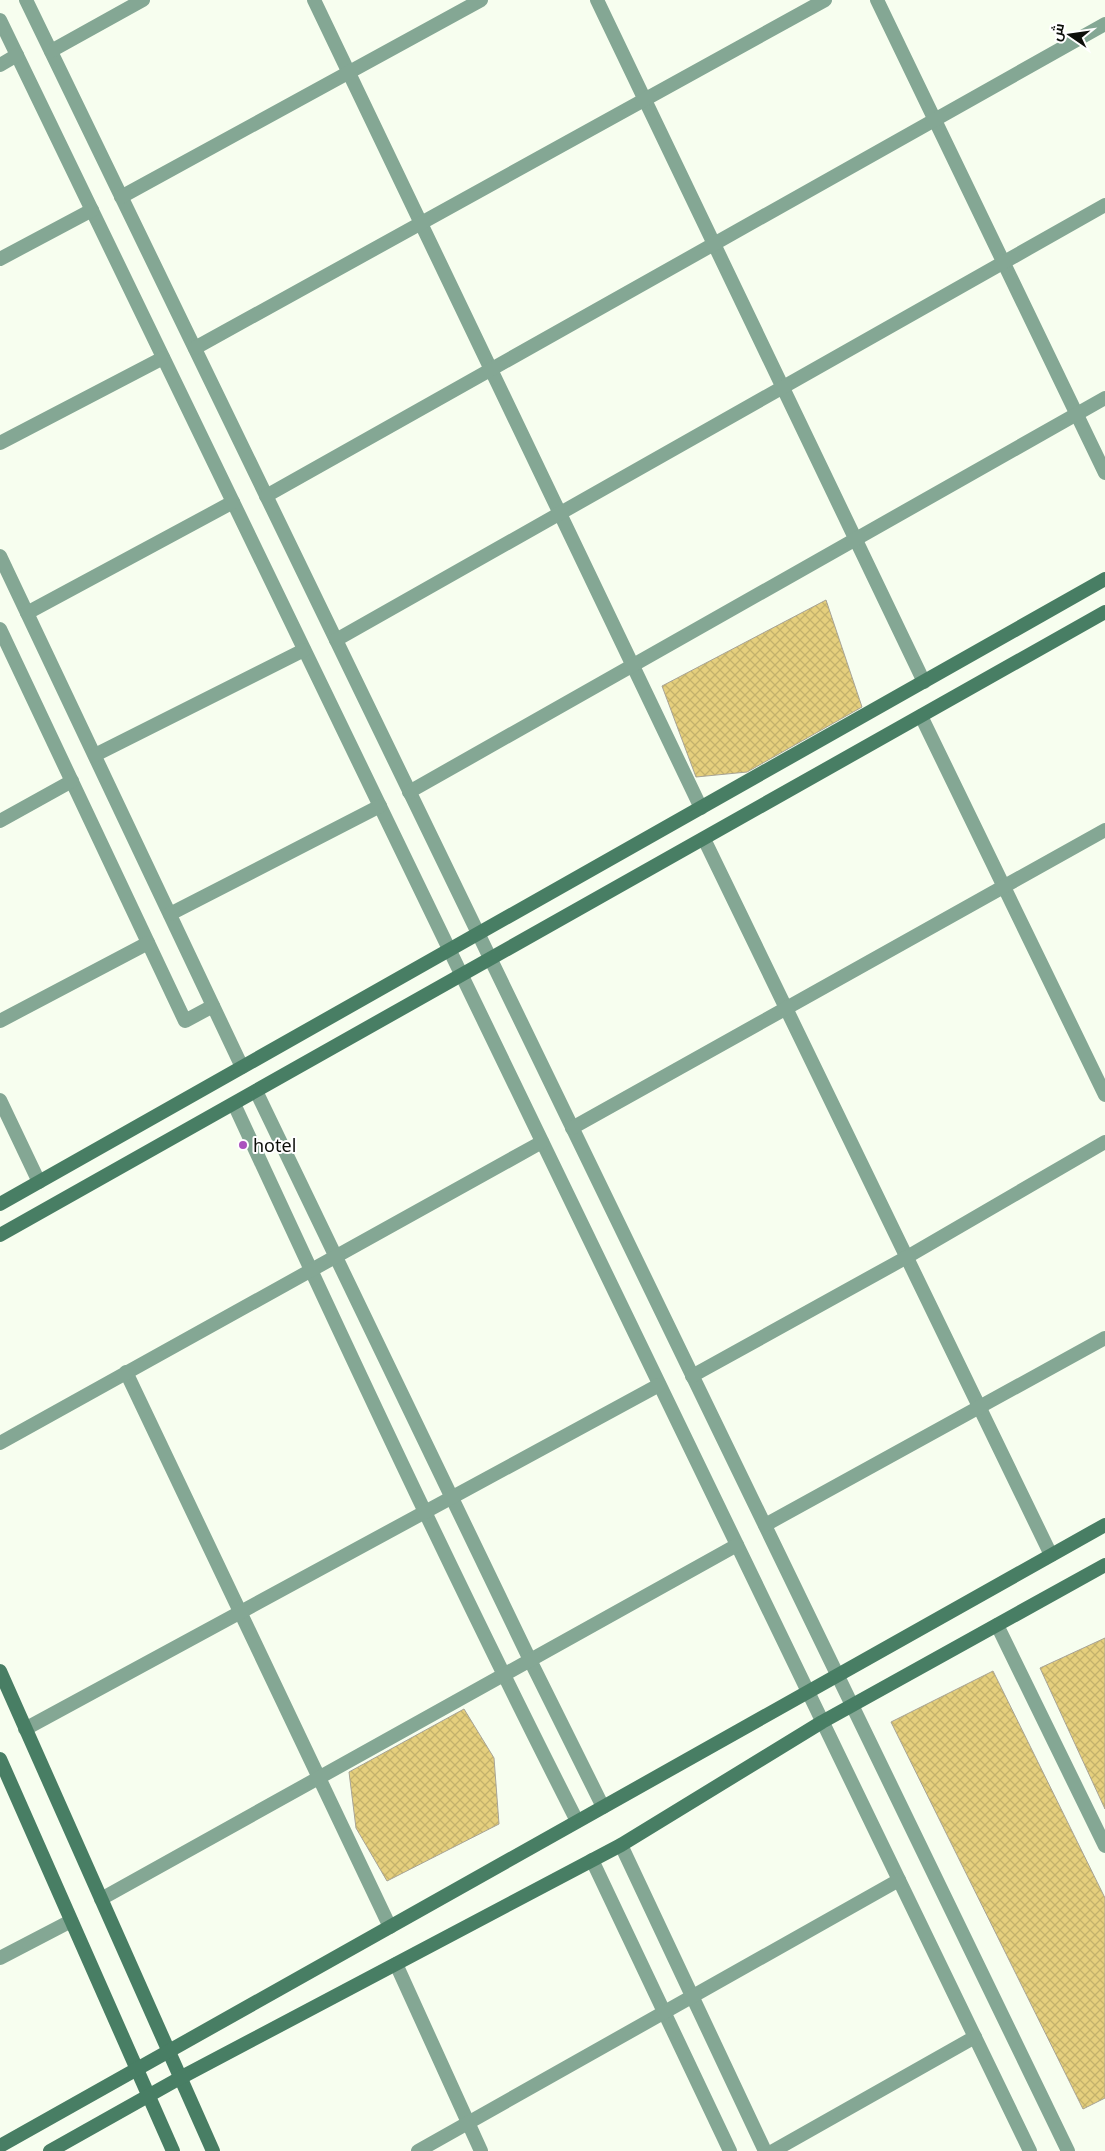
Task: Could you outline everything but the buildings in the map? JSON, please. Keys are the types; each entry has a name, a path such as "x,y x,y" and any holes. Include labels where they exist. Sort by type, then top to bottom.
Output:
{"main road":[{"path":"0,1204 1105,579"},
{"path":"0,1236 1105,612"},
{"path":"0,2146 1105,1525"},
{"path":"50,2151 180,2078 621,1845 822,1722 1105,1565"},
{"path":"0,1672 212,2151"},
{"path":"0,1759 173,2151"}],"street":[{"path":"26,0 1068,2151"},
{"path":"51,51 143,0"},
{"path":"314,0 701,808"},
{"path":"121,196 481,0"},
{"path":"597,0 924,682"},
{"path":"194,348 825,0"},
{"path":"877,0 1105,474"},
{"path":"0,20 1030,2151"},
{"path":"266,496 1105,24"},
{"path":"0,65 17,55"},
{"path":"336,640 1105,205"},
{"path":"0,259 92,210"},
{"path":"0,443 163,358"},
{"path":"409,792 1105,398"},
{"path":"27,613 233,502"},
{"path":"0,556 242,1067"},
{"path":"1,636 72,781 185,1021 213,1006"},
{"path":"95,755 304,650"},
{"path":"921,716 1105,1096"},
{"path":"0,821 72,781"},
{"path":"170,914 380,806"},
{"path":"572,1128 1105,830"},
{"path":"704,839 1052,1555"},
{"path":"0,1021 148,943"},
{"path":"256,1091 530,1660 603,1807"},
{"path":"0,1100 39,1182"},
{"path":"234,1104 424,1512 577,1822"},
{"path":"0,1442 542,1142"},
{"path":"692,1376 907,1257 1105,1142"},
{"path":"765,1525 1105,1338"},
{"path":"126,1372 390,1927"},
{"path":"25,1729 659,1384"},
{"path":"101,1899 737,1545"},
{"path":"997,1625 1105,1846"},
{"path":"621,1845 765,2151"},
{"path":"592,1860 730,2151"},
{"path":"418,2151 899,1880"},
{"path":"0,1958 71,1921"},
{"path":"396,1964 481,2151"},
{"path":"773,2151 974,2037"}],"place":[{"name":"hotel","path":"243,1145"}]}
